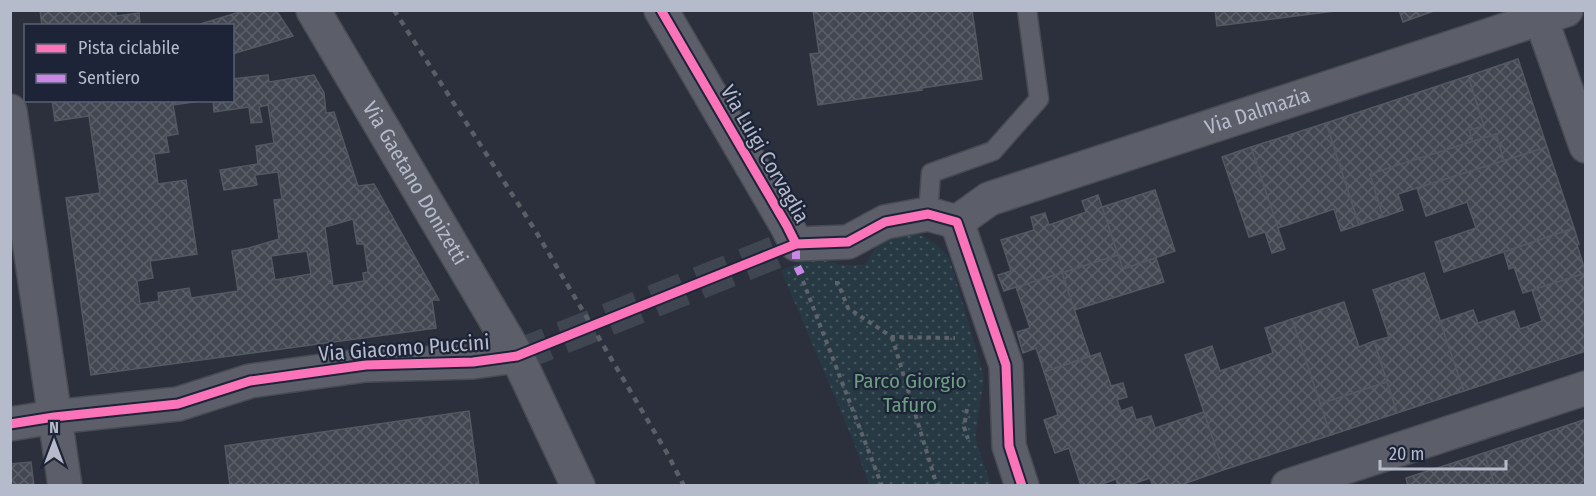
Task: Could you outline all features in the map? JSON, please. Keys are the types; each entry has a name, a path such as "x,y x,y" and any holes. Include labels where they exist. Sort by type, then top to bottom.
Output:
{"street":[{"name":"Via Gaetano Donizetti","path":"313,10 517,356"},
{"name":"Via Luigi Corvaglia","path":"661,10 787,226 798,259 848,242 885,222 943,218"},
{"name":"Via Dalmazia","path":"943,218 989,199 1549,13"},
{"path":"1549,13 1586,146"},
{"path":"10,111 65,486"},
{"path":"943,218 1006,365 1009,446 1022,486"},
{"name":"Via Giacomo Puccini","path":"10,424 178,404 250,381 366,364 473,362 517,356 578,486"},
{"path":"1288,486 1586,388"}],"lane":[{"path":"943,218 931,173 993,151 1039,99 1027,10"}],"path":[{"path":"798,259 882,486"},
{"path":"838,284 848,308 892,337 955,338 958,347"},
{"path":"892,337 937,486"},
{"path":"968,406 964,427 970,446"}],"green space":[{"name":"Parco Giorgio Tafuro","path":"914,233 935,243 950,260 984,377 975,438 991,485 869,485 853,440 781,270 815,257 840,265 865,265 884,241"}],"building":[{"path":"40,10 116,10 116,16 139,13 140,24 42,24"},
{"path":"246,10 276,10 293,36 234,53 234,24 200,24"},
{"path":"813,10 972,10 982,79 818,105 810,54 819,53"},
{"path":"1215,10 1343,10 1217,26"},
{"path":"1399,10 1434,10 1434,11 1403,22"},
{"path":"1518,59 1547,147 1504,161 1496,134 1473,142 1469,130 1484,126 1468,76"},
{"path":"268,75 269,82 314,75 324,93 326,113 334,112 358,186 374,184 439,300 432,300 436,328 91,375 66,198 100,193 89,116 55,121 52,102 193,102 173,105 178,134 166,136 169,152 154,154 158,184 186,180 197,254 150,261 153,278 137,281 140,304 159,301 158,293 189,288 191,298 238,291 232,251 279,239 274,200 282,199 278,172 255,175 257,185 224,190 220,170 258,164 256,146 274,143 268,105 259,107 262,122 251,123 249,107 214,112 213,102 234,102 234,79","holes":["353,219 357,244 364,244 368,272 363,273 364,281 333,286 325,227","307,251 311,274 275,280 271,256"]},
{"path":"1468,76 1484,126 1469,130 1473,142 1370,174 1383,217 1359,225 1326,123"},
{"path":"1326,123 1359,225 1341,231 1334,209 1278,228 1251,147"},
{"path":"1496,134 1504,161 1398,194 1403,210 1383,217 1370,174"},
{"path":"1251,147 1285,249 1272,253 1265,232 1249,237 1222,157"},
{"path":"1547,147 1574,228 1444,272 1435,242 1476,228 1467,202 1426,216 1417,188"},
{"path":"1155,190 1175,251 1123,269 1102,207"},
{"path":"1098,195 1118,255 1004,291 998,275 1011,271 1001,240 1034,230 1031,217 1045,213 1049,225 1086,212 1082,201"},
{"path":"1574,228 1586,273 1523,293 1514,267 1509,269 1504,252"},
{"path":"1118,255 1123,269 1156,258 1164,282 1074,310 1062,273"},
{"path":"1062,273 1090,356 1044,372 1036,348 1023,353 1017,332 1030,328 1016,287"},
{"path":"1424,273 1464,391 1397,413 1374,341 1389,337 1373,290"},
{"path":"1586,273 1586,351 1464,391 1440,321 1473,310 1478,323 1514,311 1520,329 1542,321 1532,290"},
{"path":"1344,302 1359,347 1374,341 1387,382 1320,404 1292,319"},
{"path":"1292,319 1331,435 1223,470 1185,355 1212,346 1220,371 1273,353 1265,328"},
{"path":"1100,353 1111,386 1123,383 1127,397 1117,400 1121,411 1132,407 1136,420 1151,416 1155,428 1204,412 1223,470 1178,486 1153,486 1150,478 1127,486 1118,486 1116,479 1097,486 1081,486 1069,448 1055,453 1044,420 1058,415 1044,372"},
{"path":"1387,382 1397,413 1331,435 1320,404"},
{"path":"469,411 479,486 230,486 225,446"},
{"path":"1586,419 1586,486 1495,486 1484,453"},
{"path":"1484,453 1495,486 1408,486 1406,478"},
{"path":"31,462 34,486 10,486 10,464"}],"tunnel":[{"path":"517,356 796,244"}],"railway":[{"path":"394,10 535,230 667,453 684,486"}],"marked path":[{"path":"796,244 796,264 801,274"}],"cycle path":[{"path":"661,10 796,244"},
{"path":"10,424 178,404 250,381 366,365 473,362 517,356 796,244 848,242 885,222 928,214 957,222 1006,365 1009,446 1022,486"}]}
